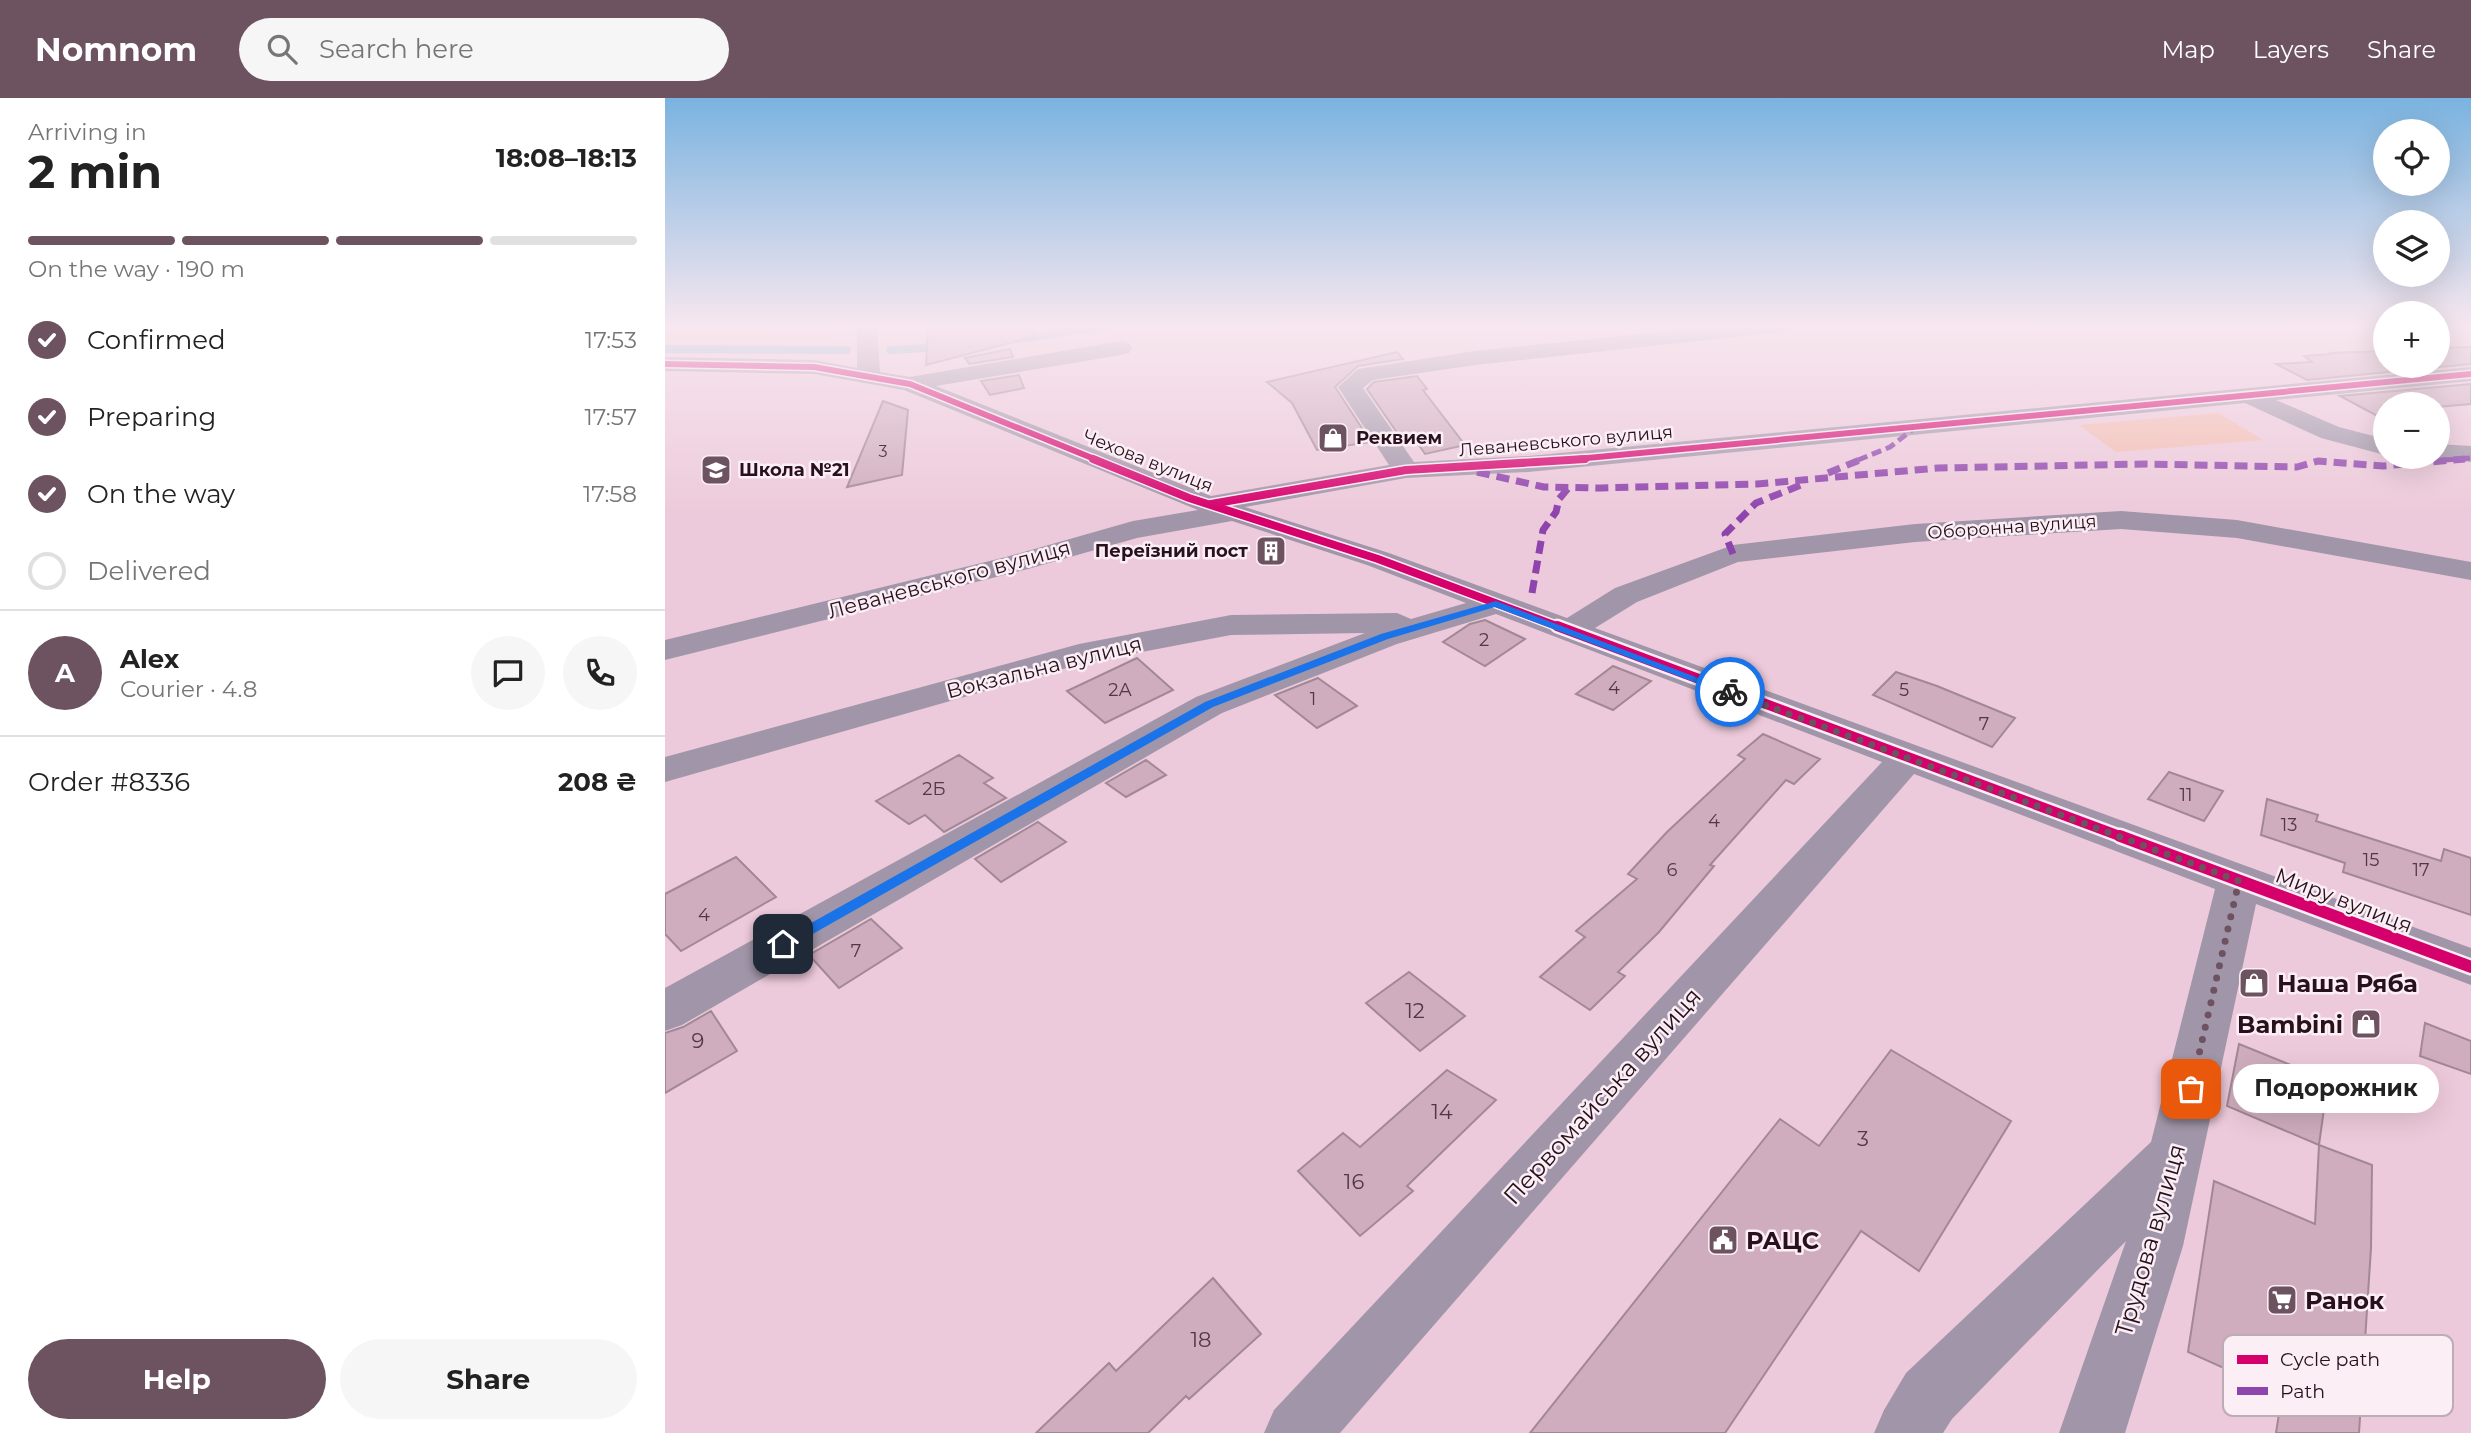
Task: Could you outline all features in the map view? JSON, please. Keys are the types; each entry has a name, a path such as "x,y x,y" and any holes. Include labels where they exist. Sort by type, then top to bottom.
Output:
{"street":[{"name":"Чехова вулиця","path":"921,388 1222,508 1378,559"},
{"path":"1351,388 1406,470"},
{"name":"Леваневського вулиця","path":"665,650 965,576 1222,508 1406,470 1528,464 2319,388"},
{"path":"2248,395 2309,427 2344,439 2373,445"},
{"path":"2450,453 2471,454"},
{"name":"Оборонна вулиця","path":"1568,631 1626,595 1733,554 1915,533 2121,520 2237,529 2471,570"},
{"name":"Миру вулиця","path":"1378,559 2471,967"},
{"path":"665,1011 1209,705 1385,636 1496,604"},
{"name":"Вокзальна вулиця","path":"665,770 1079,654 1231,625 1433,623"},
{"name":"Первомайська вулиця","path":"1297,1433 1907,758"},
{"name":"Трудова вулиця","path":"2092,1433 2154,1246 2239,881"},
{"path":"1907,1433 1929,1396 2175,1155"}],"shaded area":[{"path":"2218,413 2263,440 2116,452 2079,425"}],"building":[{"path":"986,388 1023,388 990,395"},
{"path":"1274,388 1336,388 1371,442 1317,450 1292,403"},
{"path":"1426,388 1423,390 1465,445 1425,454 1412,435 1400,437 1367,389"},
{"path":"2471,388 2471,404 2450,406 2450,392 2384,392"},
{"path":"2373,393 2373,414 2340,396"},
{"path":"883,401 908,410 902,475 847,487"},
{"path":"1485,620 1525,639 1485,666 1443,642 1470,624"},
{"path":"1137,658 1173,690 1105,723 1067,691"},
{"path":"1613,666 1651,681 1613,710 1576,694"},
{"path":"1896,672 2015,718 1992,747 1873,695"},
{"path":"1318,678 1357,706 1317,728 1275,695"},
{"path":"1763,734 1820,759 1794,784 1786,780 1710,865 1714,866 1659,932 1618,972 1625,976 1590,1010 1540,977 1585,937 1576,931 1637,879 1628,874 1667,832 1745,759 1738,755"},
{"path":"959,755 993,778 984,783 1006,798 944,832 925,815 909,824 876,801"},
{"path":"1146,760 1166,775 1126,797 1106,783"},
{"path":"2169,772 2223,791 2204,821 2148,799"},
{"path":"2267,799 2318,815 2316,821 2441,861 2444,849 2471,858 2471,915 2343,872 2345,863 2261,835"},
{"path":"1038,822 1066,842 1001,882 975,859"},
{"path":"736,857 776,897 681,951 665,934 665,894"},
{"path":"871,919 902,948 839,988 809,955"},
{"path":"1409,972 1465,1016 1420,1051 1366,1003"},
{"path":"711,1011 737,1051 665,1093 665,1033 683,1027"},
{"path":"2425,1023 2471,1041 2471,1074 2420,1056"},
{"path":"2239,1044 2328,1080 2319,1145 2227,1106"},
{"path":"1891,1050 2011,1121 1919,1271 1861,1231 1725,1433 1530,1433 1780,1119 1819,1146"},
{"path":"1447,1070 1496,1100 1407,1186 1413,1191 1360,1236 1298,1171 1343,1133 1360,1147"},
{"name":"Ранок","path":"2319,1145 2372,1165 2371,1248 2365,1335 2223,1335 2223,1368 2188,1352 2214,1181 2315,1224"},
{"path":"1213,1278 1261,1334 1189,1399 1186,1396 1148,1433 1036,1433 1109,1363 1116,1371"},
{"name":"Ранок","path":"2279,1416 2360,1416 2359,1433 2276,1433"}],"marked path":[{"path":"1828,473 1890,447 1912,430"},
{"path":"1477,472 1544,487 1600,488 1757,484 1938,468 2146,464 2297,467 2318,461 2383,466 2471,458"},
{"path":"1733,554 1725,534 1756,503 1806,483"},
{"path":"1532,593 1543,530 1556,512 1559,499 1570,486"}],"cycle path":[{"path":"921,388 1189,498 1378,559 2471,967"},
{"path":"1211,504 1406,470 1528,464 2321,388"}],"way so far":[{"path":"1730,692 2239,881 2191,1089"}],"place":[{"name":"Реквием","path":"1333,438"},
{"name":"Школа №21","path":"716,470"},
{"name":"Переїзний пост","path":"1271,551"},
{"name":"Наша Ряба","path":"2254,983"},
{"name":"Bambini","path":"2366,1024"},
{"name":"Подорожник","path":"2191,1089"},
{"name":"РАЦС","path":"1723,1240"},
{"name":"Ранок","path":"2282,1300"}],"route":[{"path":"783,944 1209,705 1385,636 1496,604 1730,692"}]}
